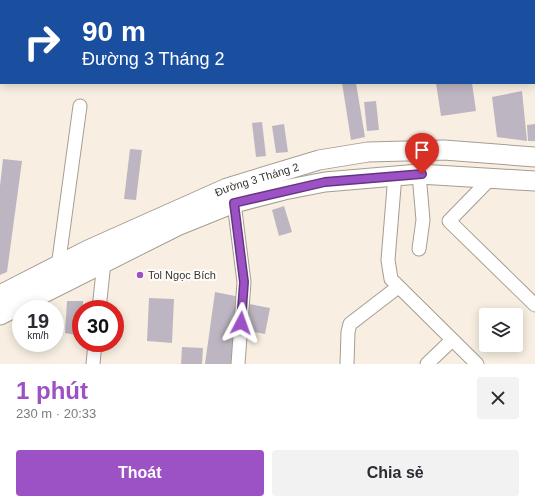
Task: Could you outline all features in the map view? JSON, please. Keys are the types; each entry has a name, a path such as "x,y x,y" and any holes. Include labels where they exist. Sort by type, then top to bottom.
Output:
{"highway":[{"name":"Đường 3 Tháng 2","path":"0,295 88,250 227,188 319,160 368,152 444,150 535,157"},
{"name":"Đường 3 Tháng 2","path":"0,314 177,226 234,203 325,182 395,175 420,174 535,181"}],"street":[{"path":"58,266 80,106"},
{"path":"419,249 423,220 420,174"},
{"path":"395,175 388,264 391,278 398,287 477,364"},
{"path":"491,178 449,221 535,305"},
{"path":"234,203 244,282 238,364"},
{"path":"100,300 104,262"},
{"path":"347,364 348,332 350,324 398,287"},
{"path":"427,364 452,340"},
{"path":"93,364 94,352"}],"building":[{"path":"342,84 356,84 365,137 351,140"},
{"path":"436,84 472,84 476,111 441,116"},
{"path":"522,91 527,141 497,137 492,97"},
{"path":"376,101 379,130 367,131 364,102"},
{"path":"262,122 266,156 256,157 252,123"},
{"path":"284,124 288,152 276,153 272,126"},
{"path":"535,124 535,141 528,141 527,125"},
{"path":"130,149 142,150 136,200 124,199"},
{"path":"3,159 22,161 7,272 0,275 0,186"},
{"path":"284,206 292,232 279,236 272,210"},
{"path":"215,292 240,297 235,364 205,364"},
{"path":"149,298 174,299 172,343 147,341"},
{"path":"67,301 72,301 72,334 65,333"},
{"path":"249,304 270,308 265,334 244,330"},
{"path":"182,347 203,348 202,364 181,364"}],"place":[{"name":"Tol Ngọc Bích","path":"140,275"}],"route":[{"path":"241,323 244,282 234,203 284,190 325,182 395,175 422,174"}]}
